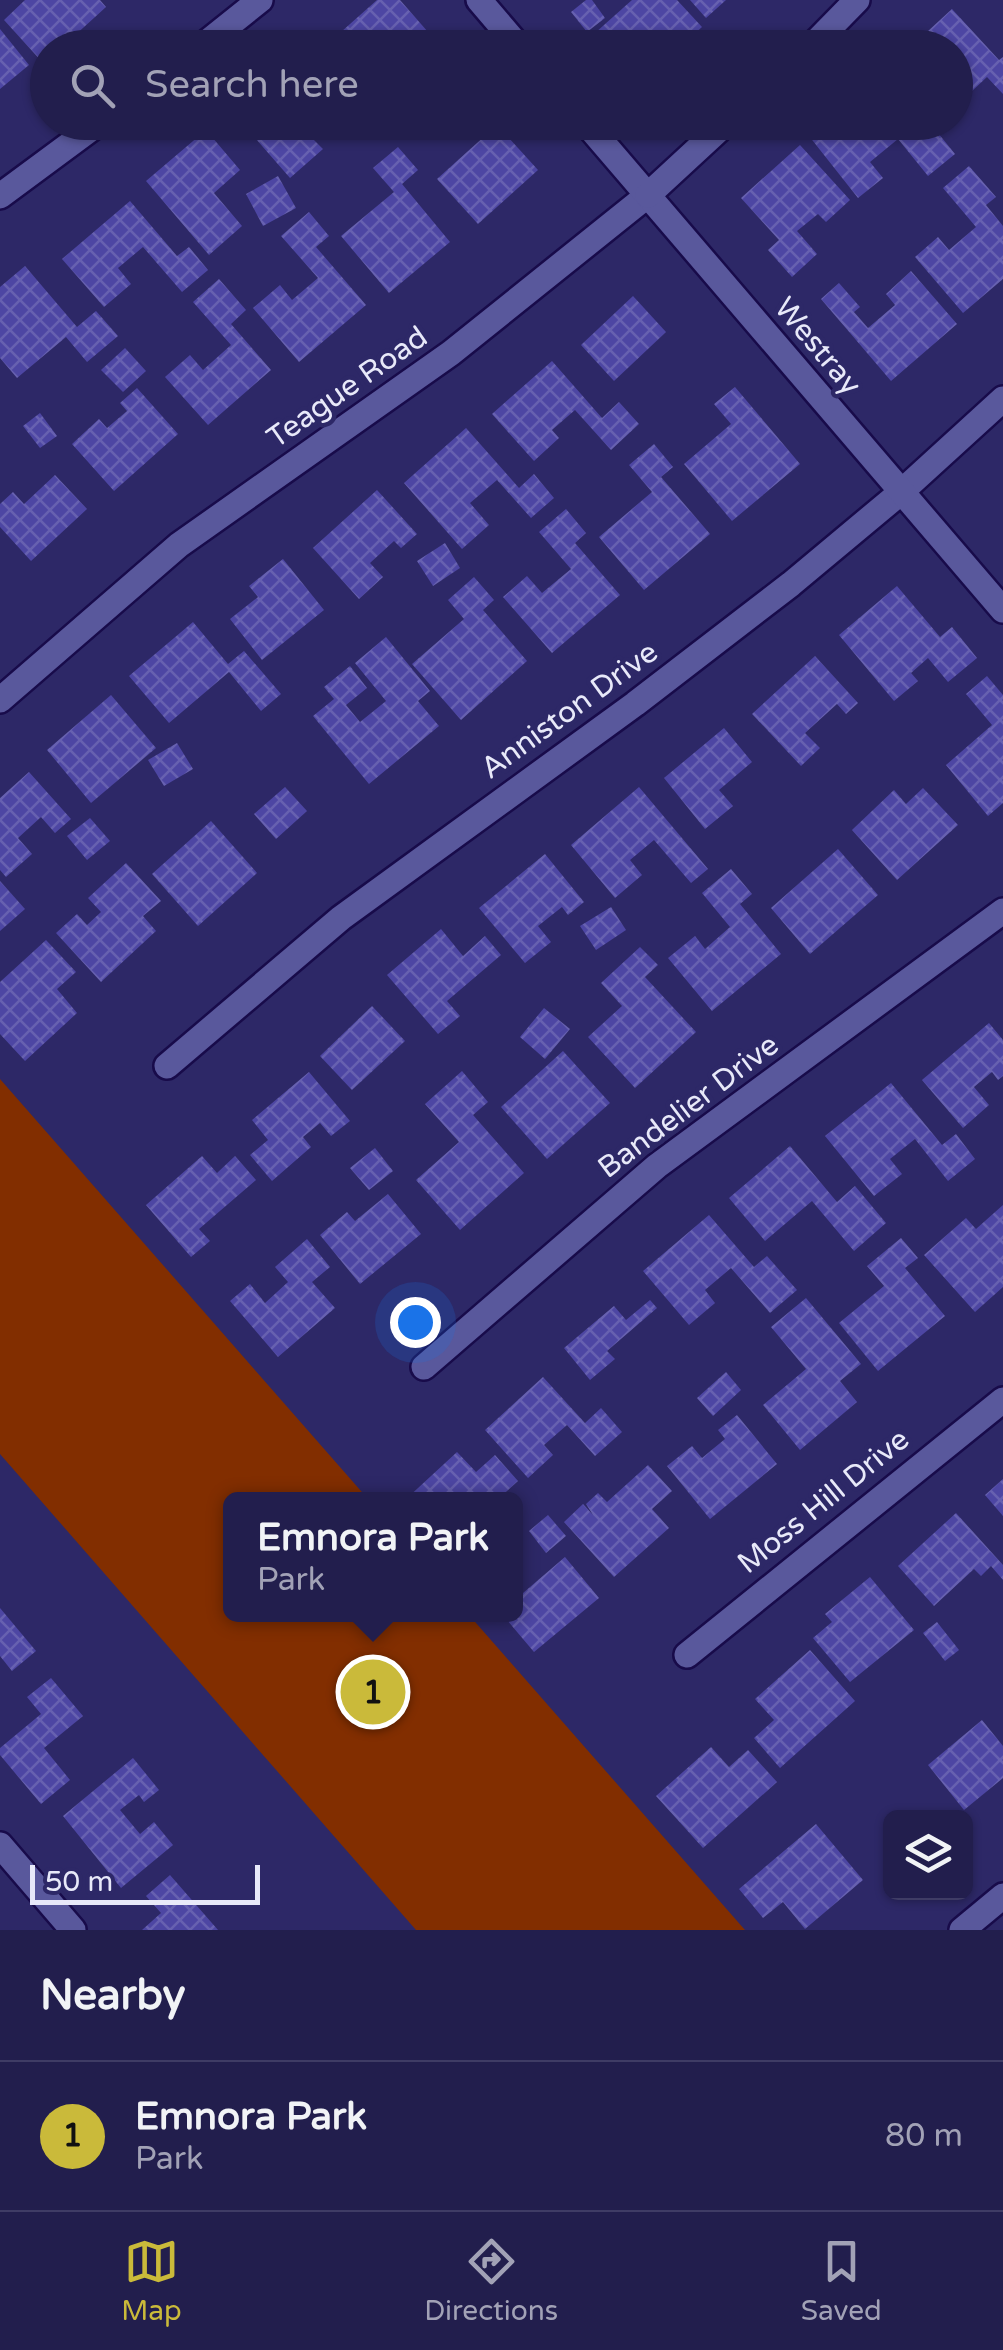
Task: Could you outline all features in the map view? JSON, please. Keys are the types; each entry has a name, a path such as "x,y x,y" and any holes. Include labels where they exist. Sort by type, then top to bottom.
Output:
{"street":[{"path":"222,30 260,0"},
{"path":"479,0 505,30"},
{"path":"828,30 857,0"},
{"path":"0,196 76,140"},
{"name":"Westray","path":"601,140 1003,610"},
{"name":"Teague Road","path":"0,700 180,545 451,353 648,195 708,140"},
{"name":"Anniston Drive","path":"168,1066 341,918 636,704 900,493 1003,399"},
{"name":"Bandelier Drive","path":"424,1367 658,1166 1003,911"},
{"name":"Moss Hill Drive","path":"687,1655 1003,1400"},
{"path":"0,1846 59,1925"},
{"path":"962,1930 1003,1896"}],"shaded area":[{"path":"0,1079 362,1492 223,1492 223,1622 475,1622 745,1930 416,1930 0,1454"}],"building":[{"path":"25,0 100,0 106,7 81,30 30,30 30,49 4,20"},
{"path":"377,0 400,0 426,30 343,30"},
{"path":"592,0 605,18 585,30 571,12"},
{"path":"632,0 677,0 702,27 699,30 598,30"},
{"path":"690,0 726,0 706,18"},
{"path":"952,9 971,30 929,30"},
{"path":"0,29 29,65 0,89"},
{"path":"973,32 999,60 1003,57 1003,94 987,77 973,90"},
{"path":"194,140 214,140 240,170 214,193 242,226 209,255 146,181"},
{"path":"257,140 314,140 323,149 290,178"},
{"path":"480,140 511,140 538,170 478,224 437,179"},
{"path":"812,140 897,140 870,162 883,178 858,198"},
{"path":"899,140 944,140 955,154 928,176"},
{"path":"800,145 850,200 826,222 818,214 797,231 817,254 792,277 768,250 779,240 741,198"},
{"path":"398,147 418,170 402,184 450,242 389,293 341,236 394,192 373,168"},
{"path":"969,166 996,197 986,205 1003,226 1003,279 963,313 915,257 938,237 949,250 976,227 943,188"},
{"path":"278,176 296,208 263,226 246,194"},
{"path":"130,201 177,256 189,247 208,270 182,292 143,247 118,268 131,284 104,307 62,259"},
{"path":"309,212 329,236 316,247 366,305 299,362 253,308 280,285 292,300 318,278 281,236"},
{"path":"25,266 77,327 96,311 118,336 87,362 66,337 17,378 0,358 0,287"},
{"path":"911,271 957,324 891,381 821,299 839,283 860,307 854,312 868,328 895,305 886,294"},
{"path":"219,279 246,310 231,324 271,370 208,425 165,377 190,355 203,370 231,345 193,302"},
{"path":"633,296 666,332 614,381 581,345"},
{"path":"125,348 146,371 123,392 101,370"},
{"path":"552,361 602,418 619,402 639,424 611,450 575,410 552,430 559,438 534,461 492,414"},
{"path":"735,387 800,464 732,521 684,464 731,424 714,404"},
{"path":"137,388 178,434 114,491 72,444 99,419 107,428 127,411 120,403"},
{"path":"40,413 57,436 40,448 23,426"},
{"path":"466,428 519,488 534,474 554,498 531,518 497,480 470,503 489,525 462,549 404,483"},
{"path":"654,444 673,467 661,477 710,534 644,590 599,537 652,492 629,465"},
{"path":"55,475 87,509 31,561 0,527 0,504 13,492 24,504"},
{"path":"377,490 417,534 401,548 394,541 370,563 383,577 359,599 313,548"},
{"path":"566,509 586,533 575,543 620,595 552,653 503,597 527,576 542,593 571,569 539,532"},
{"path":"445,543 460,568 433,586 417,561"},
{"path":"283,559 324,610 262,660 230,619 258,597 249,586"},
{"path":"474,577 494,600 483,610 527,661 461,720 412,664 464,619 448,600"},
{"path":"897,586 940,637 952,627 977,658 948,682 928,658 911,673 918,681 894,701 839,635"},
{"path":"193,622 228,664 244,651 281,694 261,711 229,672 169,723 129,676"},
{"path":"386,637 430,691 418,701 439,726 369,784 313,716 334,699 324,687 350,666 367,688 346,705 360,722 386,701 355,663"},
{"path":"815,656 858,703 846,714 837,704 805,733 820,748 801,766 752,714"},
{"path":"987,676 1003,695 1003,803 988,816 946,765 992,725 966,694"},
{"path":"111,695 156,748 91,803 47,750"},
{"path":"724,728 752,762 719,790 733,806 705,829 664,778"},
{"path":"177,743 193,769 164,786 148,760"},
{"path":"29,772 71,819 55,833 41,817 18,838 32,854 6,877 0,870 0,798"},
{"path":"285,787 307,811 276,839 254,814"},
{"path":"639,787 708,869 691,883 654,840 630,860 642,875 615,898 571,845"},
{"path":"923,788 958,825 897,880 852,830 894,790 906,804"},
{"path":"90,818 110,841 87,860 67,836"},
{"path":"211,821 257,873 198,926 152,874"},
{"path":"838,849 878,895 810,954 771,908"},
{"path":"545,854 584,902 568,915 562,907 538,926 551,942 525,963 479,908"},
{"path":"126,863 161,901 143,916 156,931 101,982 56,933 77,914 87,925 101,912 88,898"},
{"path":"731,869 752,894 740,904 781,954 712,1011 668,958 695,936 705,949 730,927 702,893"},
{"path":"0,881 25,909 0,931"},
{"path":"611,907 626,930 596,950 580,926"},
{"path":"441,929 463,956 485,936 501,955 447,1001 460,1016 438,1034 387,975"},
{"path":"46,940 76,972 57,989 77,1013 25,1061 0,1034 0,982"},
{"path":"640,947 658,965 645,977 696,1032 635,1088 588,1037 622,1006 601,983"},
{"path":"372,1006 405,1041 352,1090 320,1056"},
{"path":"544,1008 570,1029 545,1059 520,1037"},
{"path":"989,1023 1003,1040 1003,1076 998,1080 992,1072 974,1087 989,1105 963,1128 922,1080"},
{"path":"563,1051 610,1103 547,1159 501,1107"},
{"path":"462,1071 488,1102 473,1115 524,1173 460,1230 416,1180 459,1142 425,1104"},
{"path":"309,1072 350,1121 331,1136 320,1123 303,1137 311,1147 272,1181 250,1155 268,1140 252,1120"},
{"path":"891,1083 942,1145 956,1134 975,1159 948,1181 915,1139 890,1159 902,1174 874,1196 825,1136"},
{"path":"790,1146 837,1202 855,1186 886,1223 854,1251 812,1201 765,1241 729,1198"},
{"path":"375,1148 393,1171 369,1190 350,1168"},
{"path":"202,1156 217,1173 235,1156 256,1180 199,1229 210,1241 191,1257 146,1205"},
{"path":"388,1194 421,1234 360,1284 320,1235 347,1212 355,1221"},
{"path":"1003,1205 1003,1287 975,1312 924,1255 966,1218 976,1229"},
{"path":"709,1215 754,1267 767,1256 797,1290 770,1313 731,1268 705,1290 715,1303 689,1325 643,1271"},
{"path":"901,1238 918,1258 905,1268 945,1316 878,1371 839,1323 884,1286 867,1266"},
{"path":"307,1239 330,1267 312,1282 335,1308 278,1357 230,1301 250,1284 265,1303 288,1282 275,1267"},
{"path":"806,1298 861,1364 840,1381 857,1402 800,1450 763,1405 806,1369 771,1327"},
{"path":"650,1300 657,1308 607,1351 615,1359 590,1380 564,1348 614,1306 626,1320"},
{"path":"726,1372 741,1390 713,1416 697,1398"},
{"path":"543,1377 585,1423 601,1408 622,1432 595,1456 567,1425 544,1445 553,1455 528,1478 485,1430"},
{"path":"737,1415 777,1464 710,1519 667,1466 692,1446 702,1458 725,1439 718,1430"},
{"path":"457,1452 476,1472 495,1455 518,1481 506,1492 414,1492"},
{"path":"648,1465 672,1491 652,1509 669,1528 614,1577 564,1522 583,1504 593,1515 586,1504 598,1493 607,1502"},
{"path":"1003,1479 1003,1516 985,1495"},
{"path":"956,1513 1003,1565 1003,1580 991,1566 981,1576 974,1569 934,1606 898,1566"},
{"path":"548,1515 566,1536 546,1553 529,1531"},
{"path":"565,1557 599,1598 534,1652 509,1622 523,1622 523,1593"},
{"path":"870,1577 914,1630 850,1682 813,1638 832,1622 825,1614"},
{"path":"0,1608 36,1651 12,1671 0,1656"},
{"path":"937,1622 959,1650 945,1661 923,1633"},
{"path":"810,1650 855,1701 780,1768 754,1738 774,1720 755,1699"},
{"path":"51,1678 83,1716 44,1748 70,1780 41,1804 0,1755 0,1748 41,1714 27,1697"},
{"path":"982,1720 1003,1746 1003,1778 964,1810 928,1765"},
{"path":"711,1747 729,1767 748,1750 777,1782 703,1848 656,1796"},
{"path":"133,1758 159,1790 144,1802 139,1795 120,1810 140,1834 154,1822 173,1845 121,1888 63,1816"},
{"path":"816,1824 863,1880 805,1929 783,1902 763,1918 739,1889"},
{"path":"170,1875 218,1930 142,1930 161,1913 146,1896"}],"place":[{"name":"Emnora Park","path":"373,1692"}]}
